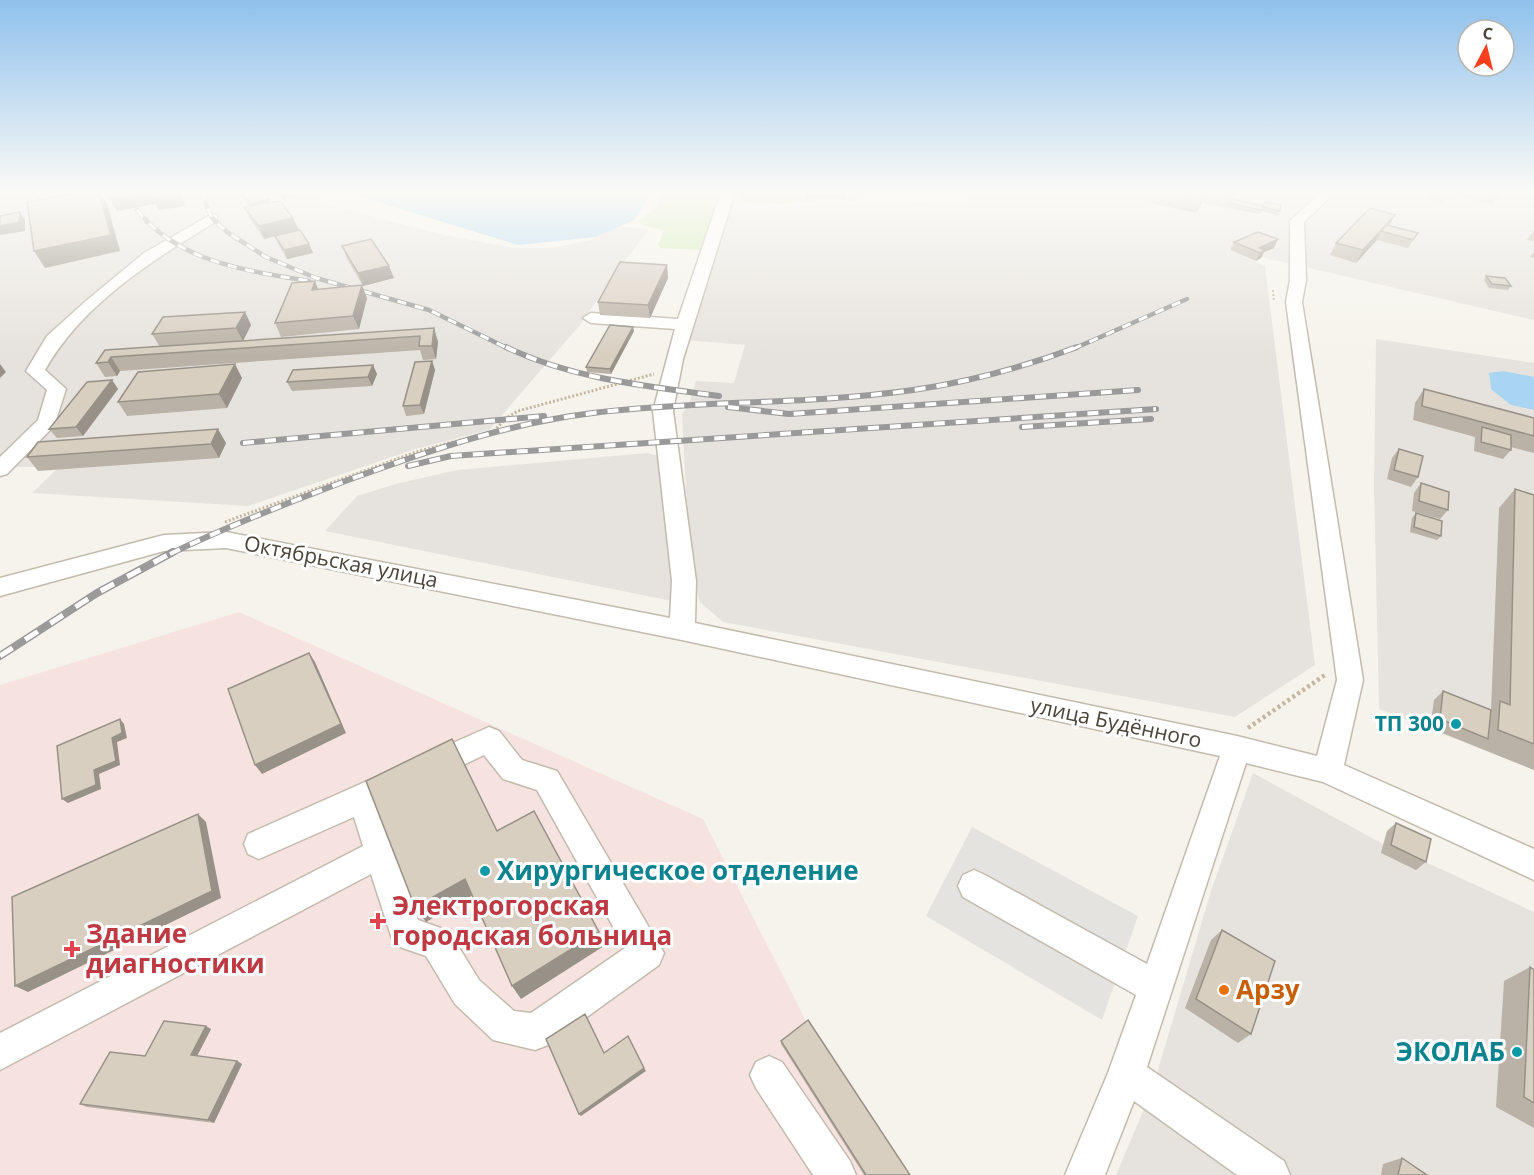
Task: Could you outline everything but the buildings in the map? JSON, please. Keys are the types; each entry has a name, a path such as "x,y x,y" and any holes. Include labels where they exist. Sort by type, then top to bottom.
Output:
{"street":[{"path":"0,469 47,422 57,389 34,371 53,340 149,256 164,247"},
{"path":"682,630 684,581 663,411 671,369 710,247"},
{"path":"1297,247 1298,280 1293,302 1350,680 1328,771"},
{"path":"591,318 685,325"},
{"name":"Октябрьская улица","path":"0,586 164,543 226,540 682,630"},
{"name":"улица Будённого","path":"682,630 1242,739 1328,771 1534,865"},
{"path":"259,844 363,799 489,739 513,770 547,780 648,953 535,1032 506,1027 467,992 437,943 406,933 363,799"},
{"path":"1085,1175 1126,1075 1242,739"},
{"path":"0,1052 381,853"},
{"path":"974,886 1155,987"},
{"path":"1126,1075 1152,1090 1270,1175"},
{"path":"769,1076 836,1175"}],"path":[{"path":"1273,290 1276,313"},
{"path":"220,524 416,452 494,431 518,411 671,369"},
{"path":"1242,739 1325,675 1324,664"}],"shaded area":[{"path":"0,247 636,247 580,325 489,430 415,449 248,506 32,493 59,467 0,467"},
{"path":"717,247 1534,247 1534,320 1227,249 1265,266 1315,665 1235,717 723,622 700,602 690,568 682,414 689,404 696,381 734,383 745,345 686,340"},
{"path":"1376,339 1534,363 1534,770 1379,709 1374,486"},
{"path":"647,453 666,458 677,602 325,531 357,496 396,484 457,470"},
{"name":"Электрогорская городская больница","path":"239,612 703,819 807,1023 907,1175 0,1175 0,685"},
{"path":"1253,773 1383,844 1387,831 1420,848 1419,859 1534,912 1534,1175 1116,1175 1152,1090 1211,891"},
{"path":"972,827 1138,916 1102,1020 926,916"}],"green space":[{"path":"659,247 705,247 704,250"}],"water":[{"path":"1503,371 1534,377 1534,410 1511,405 1491,389 1489,373"}],"railway":[{"path":"181,247 238,268 309,281"},
{"path":"250,247 266,257 316,278 429,310 509,349"},
{"path":"1073,349 1187,299"},
{"path":"506,347 557,367 610,380 719,396"},
{"path":"170,554 236,524 348,480 469,439 500,431 562,418 633,409 833,398 913,390 996,373 1077,347"},
{"path":"728,407 789,414 1138,390"},
{"path":"408,466 451,456 1156,409"},
{"path":"243,443 544,416"},
{"path":"1022,427 1151,419"},
{"path":"0,656 97,593 173,552"}],"place":[{"name":"ТП 300","path":"1456,724"},
{"name":"Хирургическое отделение","path":"485,871"},
{"name":"Электрогорская городская больница","path":"378,921"},
{"name":"Здание диагностики","path":"72,949"},
{"name":"Арзу","path":"1224,990"},
{"name":"ЭКОЛАБ","path":"1517,1052"}]}
